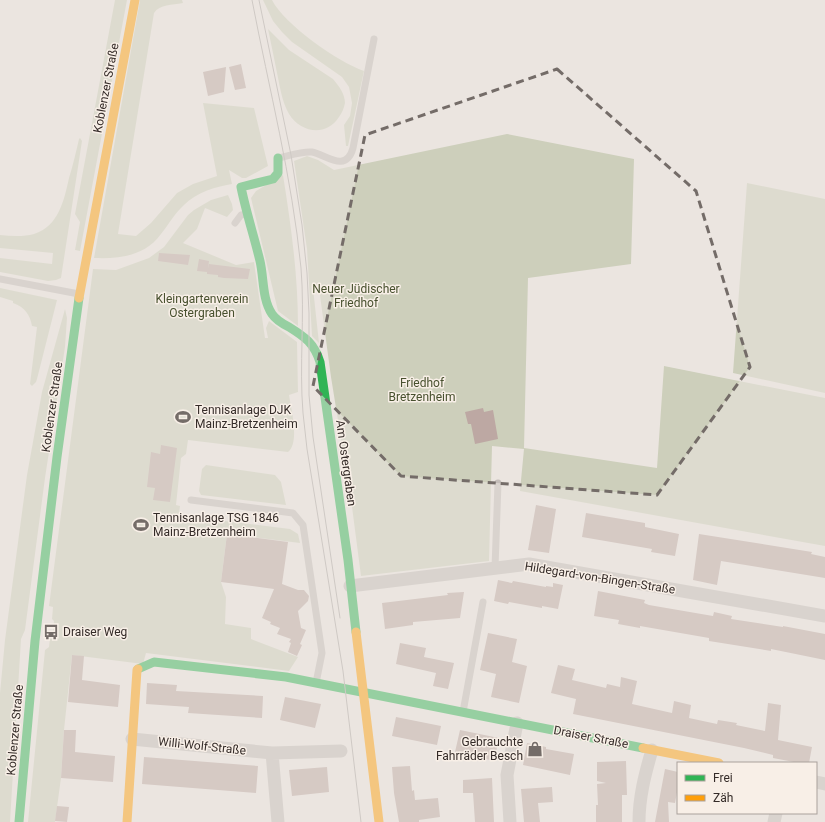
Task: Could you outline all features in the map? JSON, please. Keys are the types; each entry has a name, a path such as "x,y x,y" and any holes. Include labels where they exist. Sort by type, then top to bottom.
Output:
{"street":[{"name":"Koblenzer Straße","path":"19,822 35,641 57,457 80,294 135,0"},
{"name":"Am Ostergraben","path":"278,158 278,173 273,178 241,187 260,261 269,307 275,317 293,331 309,340 315,348 320,362 348,560 379,822"},
{"name":"Hildegard-von-Bingen-Straße","path":"350,586 529,564 825,616"},
{"name":"Draiser Straße","path":"132,739 137,670 154,662 276,675 714,762"},
{"path":"510,822 507,775 517,723"},
{"name":"Willi-Wolf-Straße","path":"132,739 272,753 341,751"},
{"path":"127,822 132,739"},
{"path":"639,822 641,790 652,750"},
{"path":"272,753 278,822"}],"lane":[{"path":"278,158 309,152 318,154 334,162 346,159 349,156 353,148 374,38"},
{"path":"235,223 241,215 247,214"},
{"path":"0,279 80,294"},
{"path":"495,568 498,483"},
{"path":"191,500 293,512 303,525 322,653 316,683"},
{"path":"463,712 483,602"}],"highlighted area":[{"path":"557,69 696,191 750,367 657,495 401,476 313,386 365,135"}],"green space":[{"path":"115,0 127,0 80,251 75,250 80,222 75,214"},
{"path":"140,0 182,0 183,3 163,6 154,13 118,234 136,236 151,223 177,193 193,184 217,176 203,103 254,108 268,166 246,178 242,178 229,170 232,184 206,191 189,200 155,241 140,252 122,257 94,258"},
{"path":"263,0 272,0 278,10 300,31 327,51 364,71 348,146 346,146 344,125 350,116 352,103 349,87 342,77 292,42 282,32 273,21"},
{"path":"268,29 289,50 333,79 341,90 345,100 343,109 334,123 327,128 321,130 307,129 294,120 289,114 282,94"},
{"name":"Friedhof Bretzenheim","path":"507,134 634,159 631,264 528,278 524,448 657,468 664,366 825,398 825,546 520,491 524,449 492,446 489,561 361,576 319,288 313,288 319,343 312,336 307,249 294,161 307,156 318,160 334,170"},
{"path":"80,138 82,141 61,278 48,281 0,272 0,258 52,264 53,253 0,248 0,235 21,236 34,234 49,225 55,219 65,195"},
{"path":"283,175 294,250 298,326 278,311 251,198 256,191"},
{"path":"747,183 825,199 825,393 733,373"},
{"name":"Kleingartenverein Ostergraben","path":"228,195 233,210 227,217 205,208 197,229 183,243 236,265 254,262 265,338 268,338 266,328 269,321 297,342 298,392 289,395 294,425 294,441 292,448 288,452 188,440 186,454 181,458 176,505 180,506 178,521 191,523 193,517 290,529 298,534 300,543 227,534 221,582 226,597 225,624 251,628 251,639 298,657 289,671 146,653 143,664 72,655 64,730 61,778 55,822 28,822 45,650 49,647 50,638 52,638 54,621 52,619 53,607 49,606 93,269 116,270 149,258 164,247 188,215 194,210 211,200"},
{"path":"0,288 57,300 37,379 32,386 30,384 37,327 32,326 30,318 24,309 13,303 13,301 0,297"},
{"path":"65,309 67,318 65,347 45,478 25,630 21,639 10,822 0,822 0,693 5,640 27,475 42,392"},
{"path":"206,465 275,475 281,482 286,505 201,495 199,491 202,469"}],"building":[{"path":"241,64 246,88 235,90 229,67"},
{"path":"226,67 224,92 208,96 203,72"},
{"path":"159,253 190,255 188,265 158,261"},
{"path":"199,259 209,261 208,269 209,264 250,269 248,279 224,278 218,277 218,275 207,274 207,272 197,271"},
{"path":"483,408 484,412 493,410 498,439 475,444 471,424 468,424 465,412"},
{"path":"161,445 177,448 170,502 153,500 155,488 147,487 151,452 160,454"},
{"path":"536,505 556,509 549,553 528,550"},
{"path":"586,513 645,523 645,527 679,534 675,556 651,552 652,549 582,537"},
{"path":"227,534 288,542 282,584 298,590 304,590 309,596 308,601 298,611 301,628 306,630 297,656 288,652 291,643 289,642 291,639 277,634 280,628 270,624 271,622 262,618 274,589 221,582"},
{"path":"699,534 812,552 811,554 825,557 825,578 721,561 717,585 693,580"},
{"path":"498,580 546,587 553,587 553,583 563,585 558,609 542,606 542,608 509,602 508,604 494,601"},
{"path":"598,591 645,600 644,603 649,605 713,616 714,612 732,616 731,619 783,626 825,634 825,660 771,649 771,651 709,641 709,638 640,626 640,628 618,624 619,620 594,616"},
{"path":"464,592 460,618 413,622 413,625 385,629 382,603 448,595 447,593"},
{"path":"488,633 517,639 512,662 527,666 519,703 491,697 496,674 480,670"},
{"path":"400,643 426,648 424,657 454,663 448,689 433,686 436,673 396,664"},
{"path":"72,655 84,656 82,680 120,685 118,707 68,702"},
{"path":"558,665 575,669 572,680 606,688 607,684 620,687 621,677 637,681 632,704 672,713 674,701 691,705 689,718 717,724 718,720 737,723 736,725 765,731 768,703 781,705 778,740 812,747 809,762 794,762 773,758 773,755 744,748 573,714 576,699 551,693"},
{"path":"147,683 177,685 176,691 263,696 262,718 188,713 189,707 146,704"},
{"path":"285,697 321,704 315,728 280,720"},
{"path":"396,717 441,726 437,745 392,736"},
{"path":"64,730 76,730 75,752 115,756 113,782 61,778"},
{"path":"460,730 499,738 494,761 455,752"},
{"path":"527,743 546,747 546,749 574,754 570,775 523,765"},
{"path":"144,757 258,766 256,793 142,784"},
{"path":"626,761 627,795 622,795 622,822 596,822 596,805 598,805 597,784 606,783 597,781 597,762"},
{"path":"410,766 412,791 414,790 415,800 438,798 440,817 419,820 419,822 399,822 394,793 392,767"},
{"path":"327,767 329,792 292,796 289,770"},
{"path":"665,769 677,772 677,792 675,803 668,802 669,822 655,822"},
{"path":"492,778 494,822 475,822 473,793 463,793 463,780"},
{"path":"552,787 553,802 538,803 540,822 524,822 521,789"},
{"path":"57,806 69,807 67,822 55,821"}],"tram line":[{"path":"252,0 286,167 297,234 302,286 302,395 304,422 307,449 343,671 361,822"},
{"path":"259,0 291,155 302,225 307,273 309,313 309,395 313,437 340,618"}],"traffic: fast":[{"path":"278,158 278,173 273,179 241,187 260,261 266,302 272,314 278,320 300,334 312,345 320,362 348,560 356,632"},
{"path":"19,822 35,641 57,457 79,298"},
{"path":"138,669 154,662 286,677 643,748"}],"traffic: slow":[{"path":"79,298 135,0"},
{"path":"356,632 379,822"},
{"path":"127,822 138,669"},
{"path":"643,748 714,762"}],"place":[{"name":"Tennisanlage DJK Mainz-Bretzenheim","path":"183,417"},
{"name":"Tennisanlage TSG 1846 Mainz-Bretzenheim","path":"141,525"},
{"name":"Draiser Weg","path":"51,632"},
{"name":"Gebrauchte Fahrräder Besch","path":"535,749"}],"park label":[{"name":"Neuer Jüdischer Friedhof","path":"356,296"}]}
